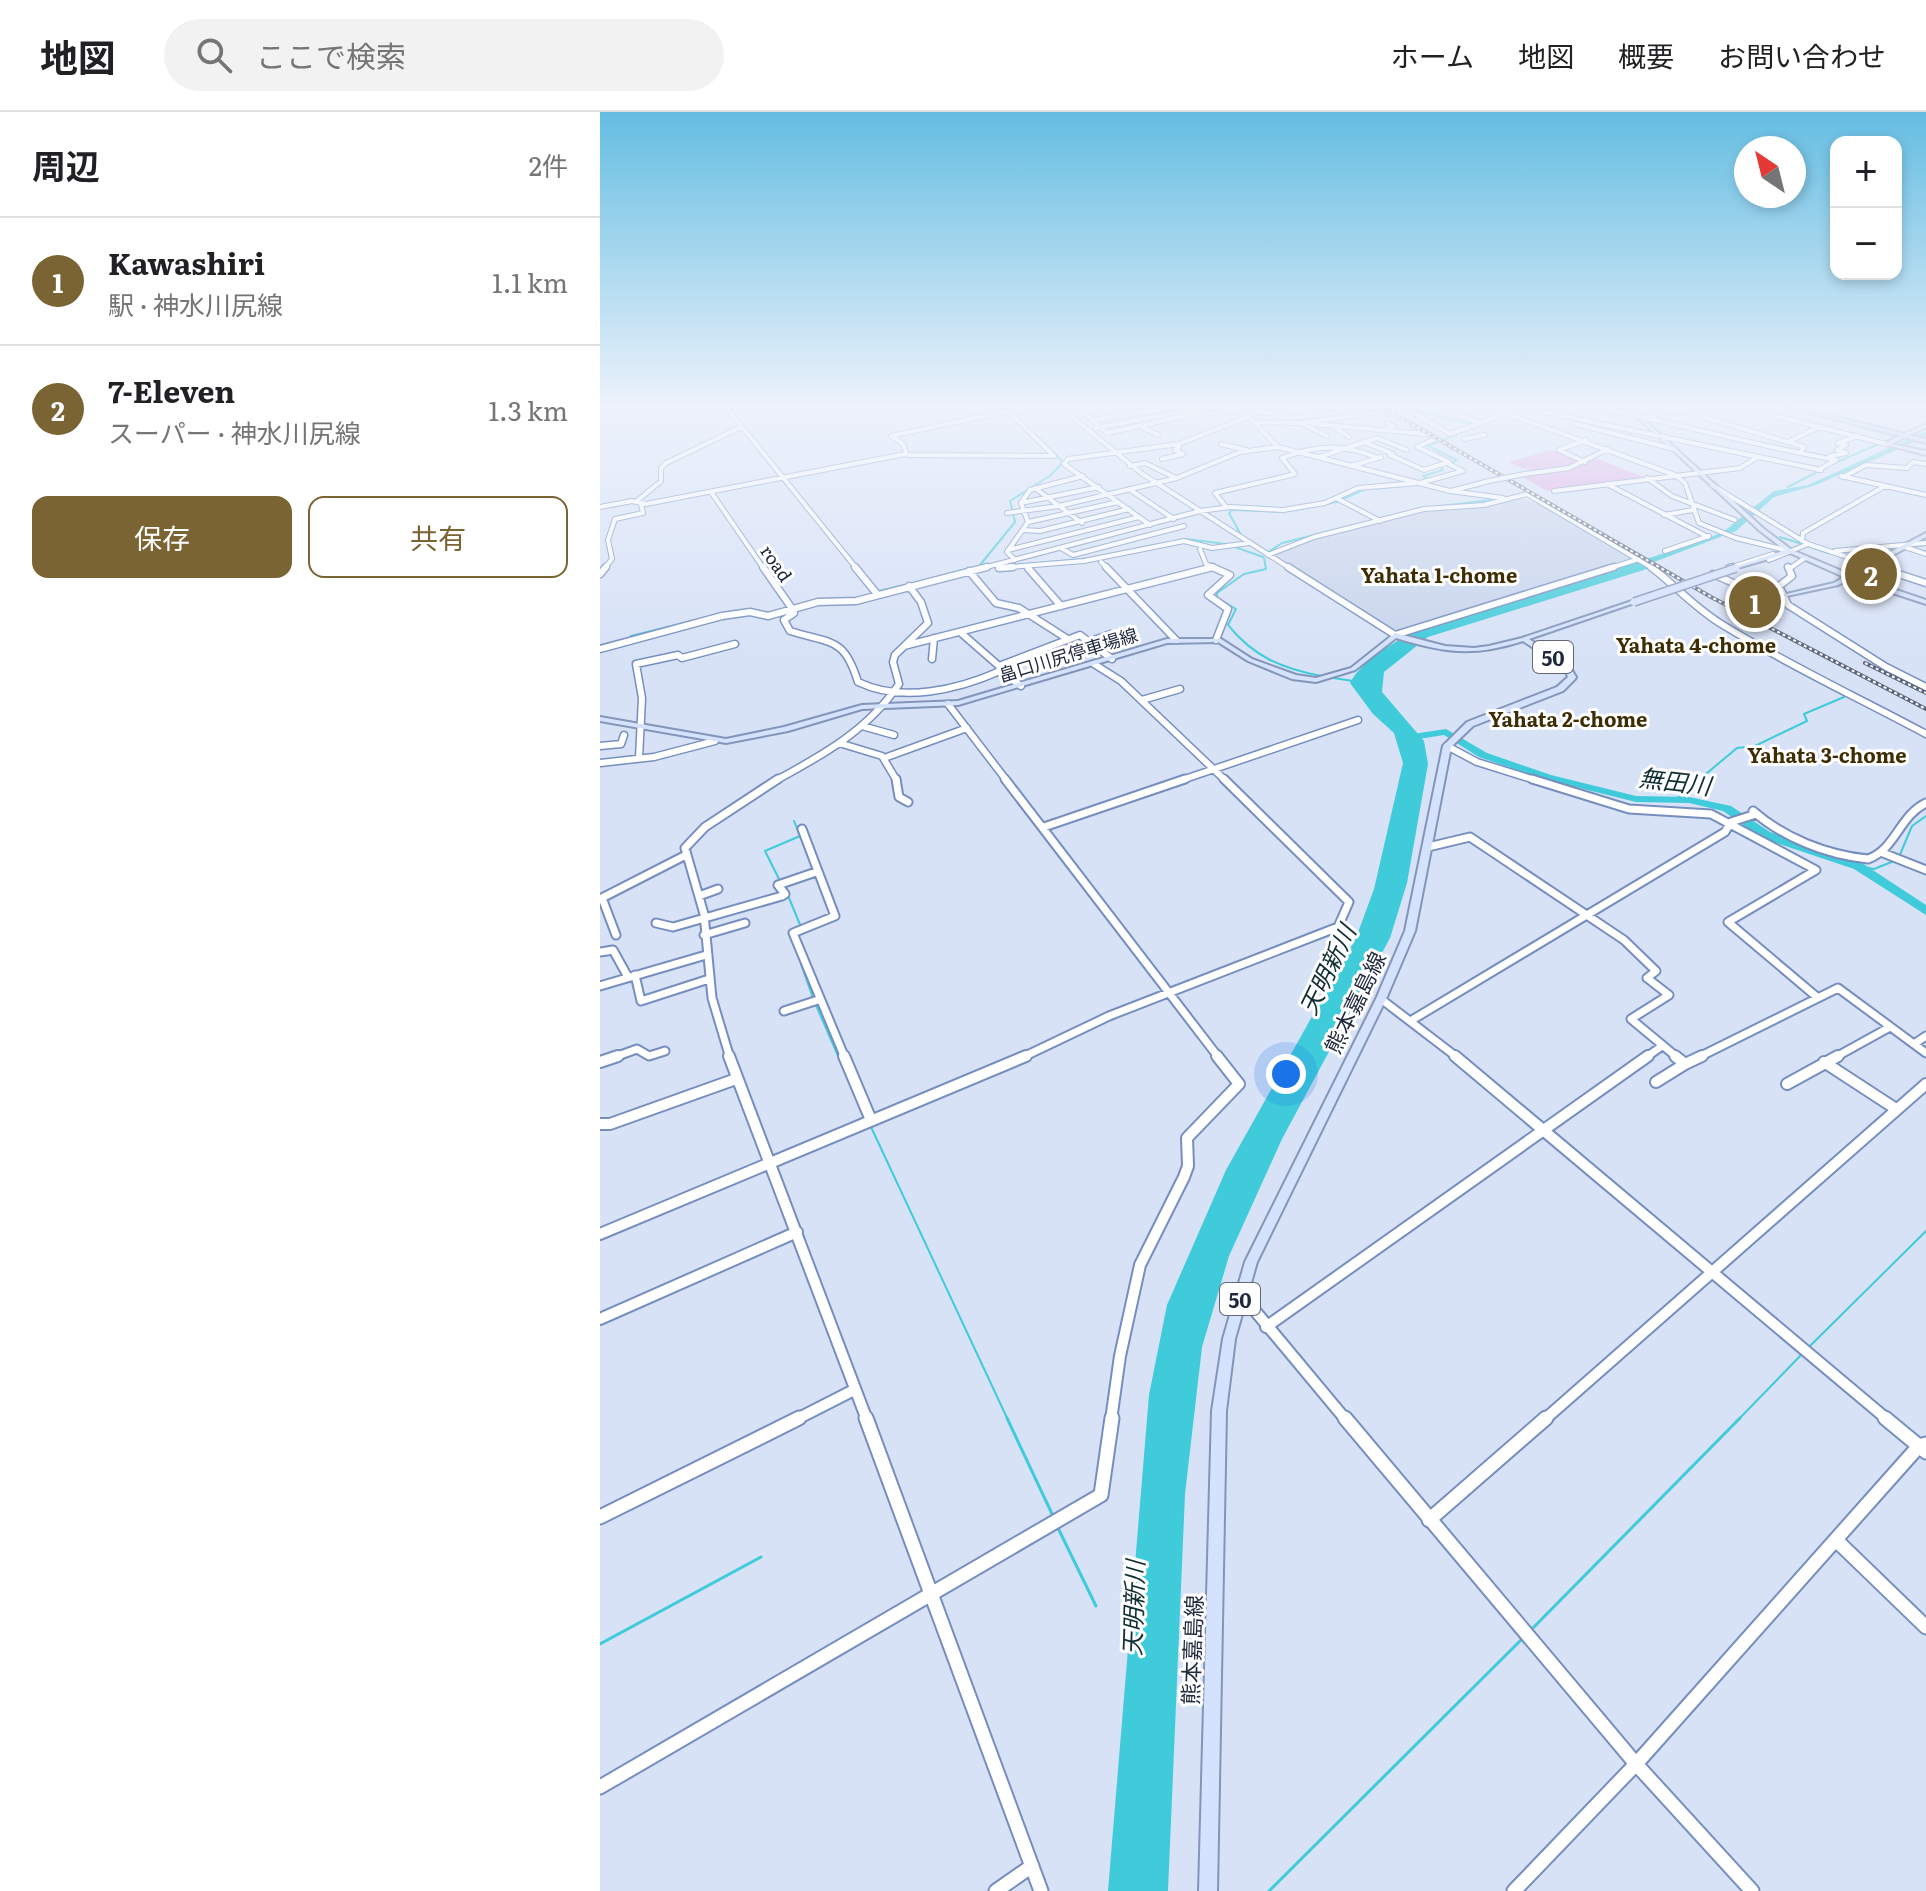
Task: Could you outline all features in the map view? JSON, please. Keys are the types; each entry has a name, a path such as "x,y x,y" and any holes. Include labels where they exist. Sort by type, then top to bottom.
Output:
{"main road":[{"path":"1716,489 1790,551 1850,577 1926,602"},
{"path":"1784,596 1850,577 1926,535"},
{"name":"50","path":"1524,639 1790,551"},
{"path":"1216,640 1231,644 1250,660 1295,677 1325,678 1366,661 1398,636 1422,644 1469,652 1524,639"},
{"name":"50","path":"1447,746 1463,728 1570,682 1572,677 1568,668 1524,639"},
{"name":"畠口川尻停車場線","path":"600,719 715,741 785,729 845,710 885,705 948,704 1176,640 1216,640"},
{"name":"熊本嘉島線","path":"1208,1891 1219,1411 1229,1339 1265,1227 1381,999 1410,931 1447,746"}],"street":[{"path":"639,503 653,489"},
{"path":"600,507 726,489"},
{"path":"791,489 877,594"},
{"path":"1021,503 1034,489"},
{"path":"1036,489 1112,545"},
{"path":"1046,497 1073,489"},
{"path":"1021,503 1088,489"},
{"path":"1102,489 1150,525"},
{"path":"1007,513 1059,506 1129,489"},
{"path":"1061,548 1073,555 1184,526 1129,489"},
{"path":"1165,489 1398,636 1638,559"},
{"path":"1226,507 1215,493 1232,489"},
{"path":"600,649 722,616 750,612 768,616 818,602 848,602 1200,511 1226,507 1283,510 1338,499 1356,489"},
{"path":"1442,489 1503,498"},
{"path":"1450,491 1458,489"},
{"path":"1554,491 1569,489"},
{"path":"1616,489 1708,537"},
{"path":"1662,489 1672,496 1735,520"},
{"path":"1686,489 1699,523 1736,538 1790,551"},
{"path":"1719,489 1805,542 1926,583"},
{"path":"1805,542 1803,533 1880,489"},
{"path":"1899,489 1926,495"},
{"name":"road","path":"711,492 795,612 784,620 790,631 836,643 850,656 858,682 895,693"},
{"path":"1268,555 1314,537 1424,509 1484,505 1527,494 1650,566 1671,582 1677,592 1722,625 1926,734"},
{"path":"1672,496 1671,502 1678,512"},
{"path":"1338,499 1380,521"},
{"path":"1008,550 1028,522 1118,502"},
{"path":"600,574 612,559 608,540 615,519 643,513 639,503"},
{"path":"1021,503 1028,522"},
{"path":"1023,530 1040,531 1129,509"},
{"path":"1663,515 1693,510"},
{"path":"1008,550 1139,517"},
{"path":"1665,551 1708,537 1716,531"},
{"path":"991,566 1084,561 1184,541 1212,548 1249,543"},
{"path":"1784,596 1759,592 1713,574 1790,551 1805,542"},
{"path":"1829,551 1926,543"},
{"path":"1906,546 1926,554"},
{"path":"1200,549 1206,564 1230,575 1208,595 1228,609 1216,640"},
{"path":"1008,550 1015,560"},
{"path":"1805,558 1788,567 1792,576 1779,586 1788,605 1837,637 1926,687"},
{"path":"1626,564 1611,565 1638,559"},
{"path":"1101,562 1176,640"},
{"path":"903,646 1213,567"},
{"path":"1028,568 1061,606"},
{"path":"969,571 996,603 1028,614 1066,638"},
{"path":"909,586 921,602 928,623 903,646 893,662 899,684 885,705 816,761 723,814 690,840 685,848 704,919 709,979 736,1079 771,1162 1041,1891"},
{"path":"960,632 1021,686"},
{"path":"1091,641 1111,634"},
{"path":"895,693 955,684 1000,669 1066,638 1080,635 1112,659"},
{"path":"932,659 934,638"},
{"path":"639,758 643,679 636,664 678,655 682,658 735,644"},
{"path":"600,1234 1170,992 1338,927 1349,902 1142,700 1121,681 1094,664"},
{"path":"1142,700 1180,689"},
{"path":"600,1787 1101,1495 1120,1356 1140,1265 1184,1177 1188,1166 1187,1138 1239,1084 948,704"},
{"path":"1044,827 1358,720"},
{"path":"862,726 894,735"},
{"path":"839,743 887,757 967,728"},
{"path":"600,746 621,744 624,735"},
{"path":"601,765 715,741"},
{"path":"1447,746 1504,771 1629,809 1697,811 1733,820 1816,870 1728,922 1818,998"},
{"path":"887,757 893,765 899,797 908,802"},
{"path":"1412,1020 1725,832 1733,820 1754,813 1773,828 1854,858 1874,858 1883,853 1906,813 1926,803"},
{"path":"802,829 835,916 792,931 798,958 871,1120"},
{"path":"1428,847 1456,843 1470,837 1624,940 1656,971 1647,978 1669,995 1631,1019 1685,1064"},
{"path":"1883,853 1926,870"},
{"path":"616,935 601,898 686,855"},
{"path":"656,923 671,928 782,896 785,894 777,885 816,872"},
{"path":"699,896 718,889"},
{"path":"704,935 745,923"},
{"path":"600,952 613,950 631,976 641,1001 709,979"},
{"path":"600,986 706,955"},
{"path":"1656,1082 1685,1064 1838,988 1926,1053"},
{"path":"1381,999 1412,1020 1924,1447 1836,1540 1636,1764 1514,1891"},
{"path":"784,1011 818,1000"},
{"path":"1787,1084 1890,1027"},
{"path":"1914,1044 1926,1036"},
{"path":"1266,1327 1662,1046"},
{"path":"600,1062 637,1049 649,1056 665,1051"},
{"path":"1824,1062 1896,1109"},
{"path":"600,1124 610,1124 736,1079"},
{"path":"1429,1520 1926,1084"},
{"path":"845,1091 856,1087"},
{"path":"600,1319 797,1232"},
{"path":"1241,1294 1636,1764 1752,1891"},
{"path":"600,1517 854,1390"},
{"path":"1836,1540 1926,1627"},
{"path":"996,1891 1032,1866"}],"shaded area":[{"path":"1516,497 1545,506 1637,559 1396,630 1272,557 1287,547 1417,513 1494,505"}],"water":[{"name":"天明新川","path":"1802,489 1774,497 1736,531 1646,565 1650,568 1428,637 1384,672 1382,692 1424,741 1428,764 1407,883 1390,938 1282,1139 1229,1256 1202,1347 1185,1494 1168,1891 1108,1891 1149,1395 1167,1305 1226,1170 1356,938 1374,889 1403,763 1394,733 1373,714 1350,683 1368,661 1408,635 1693,544 1723,532 1774,491"}],"waterway":[{"path":"985,565 980,565 1015,522 1010,501 1029,489"},
{"path":"1343,499 1366,489"},
{"path":"1415,509 1491,500"},
{"path":"1289,511 1337,502"},
{"path":"1241,535 1229,513 1232,510 1282,512"},
{"path":"1267,553 1282,543 1355,525"},
{"path":"1780,537 1802,544"},
{"path":"1138,548 1186,539 1226,544"},
{"path":"1910,547 1926,545"},
{"path":"1808,546 1828,553"},
{"path":"1235,547 1263,557"},
{"path":"1862,551 1900,548"},
{"path":"1015,565 1092,558"},
{"path":"1264,558 1266,569 1244,574 1217,593 1217,598 1236,609 1228,625 1269,660 1321,676"},
{"path":"910,584 978,566"},
{"path":"879,591 904,585"},
{"path":"631,636 708,617"},
{"path":"1327,677 1353,681"},
{"path":"1676,799 1737,748 1755,746 1807,721 1804,714 1844,697"},
{"name":"無田川","path":"1406,738 1446,732 1483,755 1547,777 1636,799 1689,800 1727,808 1766,835 1858,866 1926,911"},
{"path":"1899,857 1912,826 1926,816"},
{"path":"780,881 765,851 800,836 794,821"},
{"path":"1858,866 1874,869 1894,861"},
{"path":"784,886 801,927"},
{"path":"801,964 813,998"},
{"path":"816,1005 851,1086"},
{"path":"871,1127 1008,1420"},
{"path":"1808,1348 1926,1231"},
{"path":"1738,1420 1803,1353"},
{"path":"1007,1418 1053,1516"},
{"path":"1530,1631 1740,1418"},
{"path":"1058,1528 1096,1606"},
{"path":"600,1644 761,1557"},
{"path":"1269,1891 1523,1638"}],"railway":[{"path":"1524,489 1711,597 1926,709"},
{"path":"1865,663 1926,693"}],"place":[{"name":"7-Eleven","path":"1871,574"},
{"name":"Kawashiri","path":"1755,602"}],"district":[{"name":"Yahata 1-chome","path":"1439,574"},
{"name":"Yahata 4-chome","path":"1696,644"},
{"name":"Yahata 2-chome","path":"1568,718"},
{"name":"Yahata 3-chome","path":"1827,754"}]}
